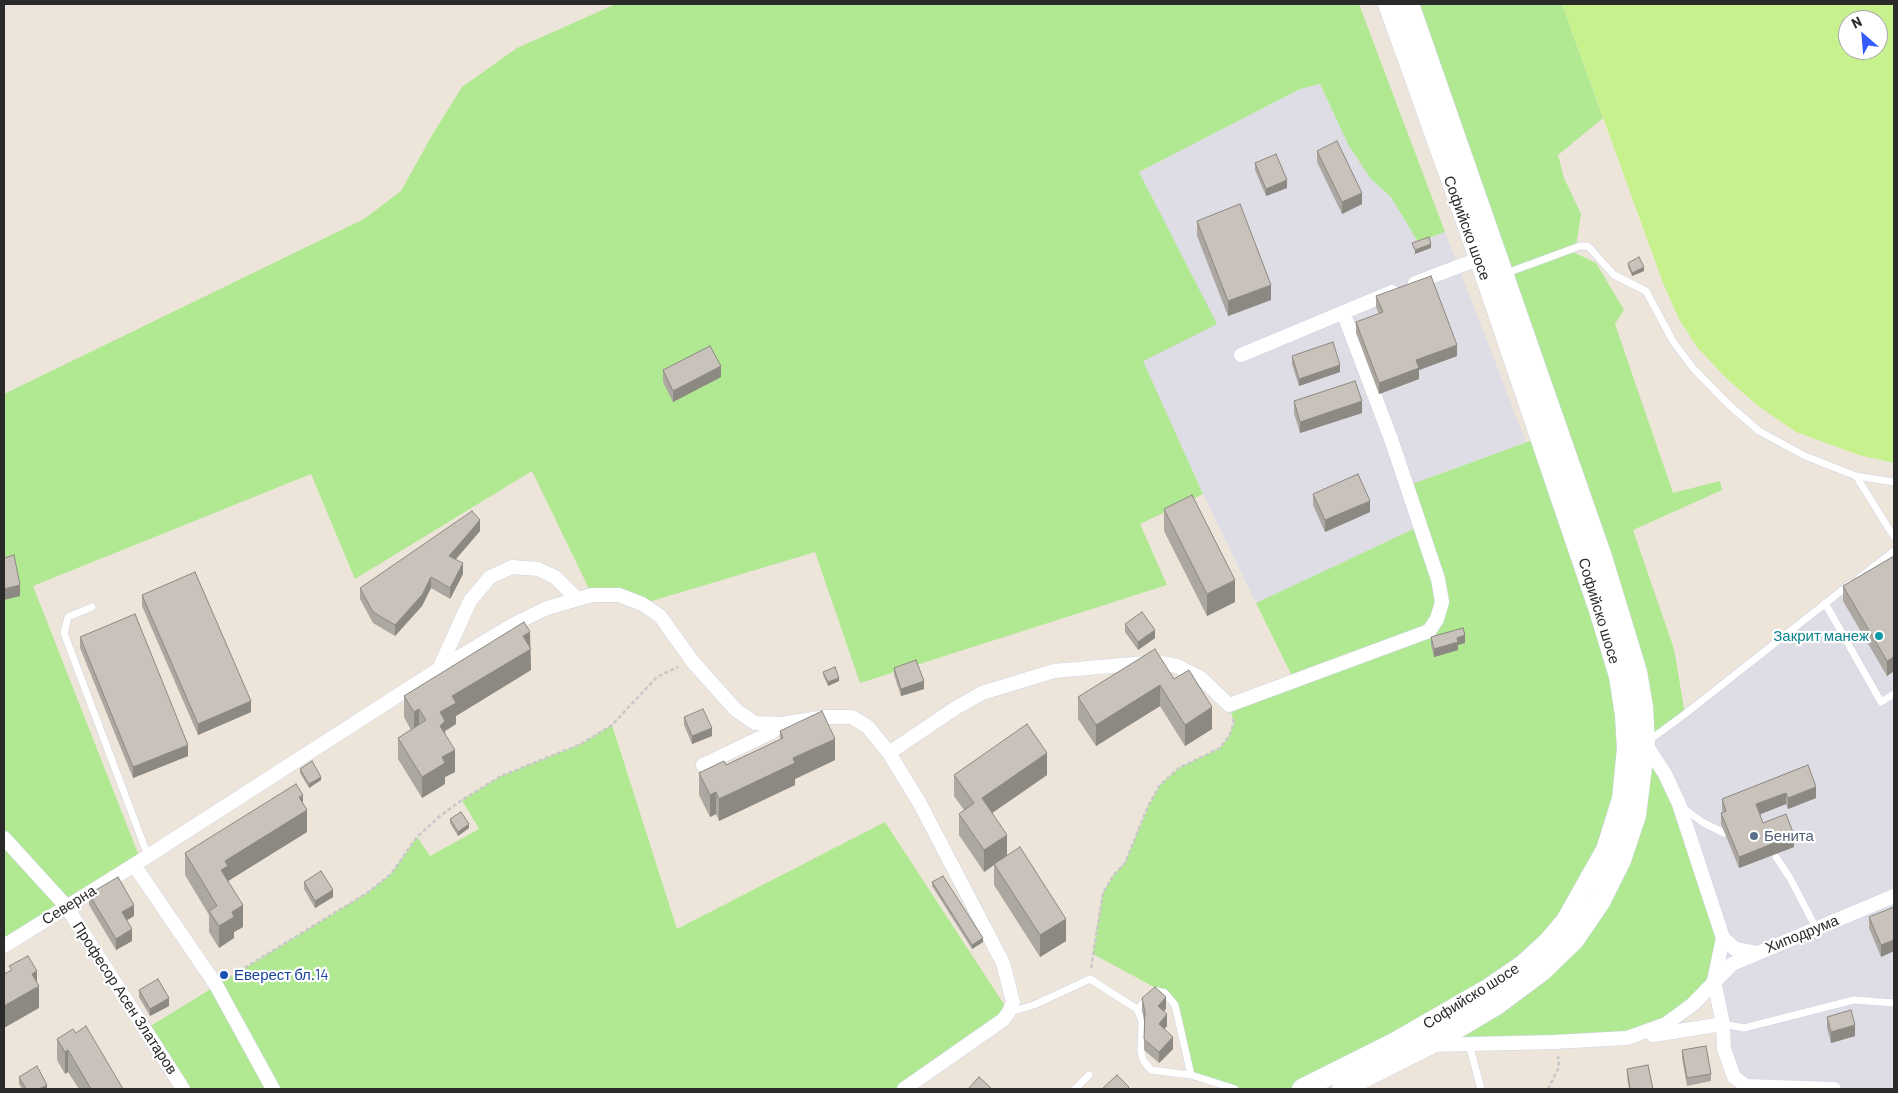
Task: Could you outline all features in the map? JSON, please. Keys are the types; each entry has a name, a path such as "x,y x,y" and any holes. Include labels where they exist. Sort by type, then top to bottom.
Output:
{"main road":[{"name":"Софийско шосе","path":"1342,1089 1429,1045 1495,1006 1542,971 1568,945 1600,902 1621,860 1636,814 1645,743 1643,708 1637,672 1602,557 1504,274 1488,255 1388,4"},
{"name":"Софийско шосе","path":"1302,1089 1394,1043 1488,989 1523,965 1566,921 1581,899 1606,850 1622,799 1627,749 1625,715 1619,676 1409,4"}],"street":[{"path":"1241,355 1343,312 1488,255"},
{"path":"889,753 954,709 982,693 1054,671 1156,662 1177,666 1201,678 1230,705 1429,631 1437,620 1442,602 1438,579 1391,439 1343,312"},
{"path":"440,668 470,600 490,577 512,568 538,569 555,577 577,599"},
{"name":"Северна","path":"4,946 134,865 440,668 516,623 547,608 577,599 592,595 619,595 642,604 660,616 693,662 736,710 755,722 781,724"},
{"path":"703,765 772,732 781,724 826,717 852,717 868,727 889,753 919,802 1003,963 1013,1002 1010,1012 1003,1020 904,1089"},
{"path":"1645,743 1664,774 1679,804 1723,938 1735,949 1757,953"},
{"name":"Професор Асен Златаров","path":"4,838 66,906 183,1089"},
{"path":"134,865 216,985 273,1089"},
{"name":"Хиподрума","path":"1627,1038 1666,1024 1693,1004 1732,964 1894,896"},
{"path":"1723,938 1714,981 1722,1024 1724,1050 1734,1077 1746,1086 1834,1089"},
{"path":"1429,1045 1627,1038 1722,1024"}],"lane":[{"path":"1504,274 1580,246 1588,246 1614,275 1646,291 1674,343 1693,368 1740,415 1759,431 1805,456 1856,476 1892,482 1894,489"},
{"path":"1856,476 1894,538"},
{"path":"1645,743 1894,551"},
{"path":"1825,603 1881,702 1894,694"},
{"path":"92,607 68,617 64,633 148,856"},
{"path":"1679,804 1702,822 1724,832"},
{"path":"1776,857 1790,878 1816,928"},
{"path":"1010,1012 1034,1005 1090,979 1137,1009 1142,1021 1141,1051 1146,1066 1151,1070 1191,1075 1234,1089"},
{"path":"1137,1009 1157,991 1165,993 1175,1005 1191,1075"},
{"path":"1722,1024 1744,1028 1854,1000 1894,1003"},
{"path":"1469,1044 1481,1089"},
{"path":"1075,1089 1089,1075"}],"path":[{"path":"216,985 368,893 391,874 417,837 440,816 462,800 501,776 581,744 612,725 657,677 693,662"},
{"path":"1090,979 1103,893 1113,876 1125,863 1144,816 1160,785 1179,768 1220,748 1229,736 1234,723 1230,705"},
{"path":"1548,1089 1560,1067 1555,1042"}],"shaded area":[{"path":"1320,84 1332,111 1370,178 1391,197 1418,242 1445,232 1526,442 1407,486 1420,526 1256,603 1142,361 1139,172 1300,89"},
{"path":"1894,551 1894,1089 1746,1086 1734,1077 1645,743"}],"green space":[{"path":"616,4 1359,4 1445,232 1418,242 1391,197 1370,178 1348,144 1320,84 1300,89 1139,172 1217,324 1143,361 1203,494 1140,524 1167,585 860,683 815,552 642,604 592,595 532,471 355,579 311,474 33,586 141,861 4,946 4,394 364,219 401,191 462,87 517,48"},
{"path":"1409,4 1562,4 1603,118 1558,155 1564,178 1581,214 1575,253 1596,263 1624,310 1615,324 1673,493 1720,481 1722,490 1633,530 1674,649 1685,714 1645,743 1665,774 1723,938 1714,981 1693,1004 1627,1038 1429,1045 1600,902 1642,771"},
{"path":"1562,4 1894,4 1894,463 1859,455 1796,432 1757,405 1727,379 1697,347 1679,319 1663,283"},
{"path":"1541,437 1619,676 1622,799 1548,942 1302,1089 1235,1089 1191,1075 1175,1005 1165,993 1093,954 1103,893 1113,876 1125,863 1148,807 1160,785 1179,768 1220,748 1229,736 1234,723 1229,705 1294,680 1256,603 1420,526 1407,486"},
{"path":"612,725 677,929 885,822 1009,1012 907,1089 183,1089 144,1030 367,893 391,874 417,837 430,856 479,829 462,800 501,776 581,744"}],"building":[{"path":"1337,141 1362,193 1342,202 1317,151"},
{"path":"1276,154 1287,180 1266,189 1255,163"},
{"path":"1240,204 1271,285 1228,301 1197,221"},
{"path":"1429,237 1431,244 1415,250 1412,243"},
{"path":"1639,257 1644,267 1632,273 1628,263"},
{"path":"1431,276 1457,345 1416,360 1419,368 1379,383 1356,322 1383,312 1376,296"},
{"path":"1333,342 1340,365 1299,379 1292,356"},
{"path":"710,346 721,366 673,391 663,370"},
{"path":"1355,381 1362,401 1300,422 1294,401"},
{"path":"1358,474 1370,501 1325,520 1313,494"},
{"path":"1192,495 1235,580 1207,594 1164,509"},
{"path":"472,511 480,520 449,556 463,563 450,588 431,577 422,595 395,625 373,612 360,588"},
{"path":"14,555 20,585 4,589 4,558"},
{"name":"Закрит манеж","path":"1894,556 1894,657 1887,661 1843,586"},
{"path":"195,572 251,701 198,724 142,595"},
{"path":"1142,612 1155,630 1138,642 1125,624"},
{"path":"135,614 188,745 133,767 80,637"},
{"path":"524,622 530,632 523,636 531,649 452,696 456,703 440,712 445,721 440,726 455,750 442,757 445,763 422,777 398,738 426,720 419,709 414,712 404,696"},
{"path":"1463,628 1465,635 1457,638 1458,642 1434,649 1431,637"},
{"path":"1155,649 1174,679 1189,670 1212,707 1185,725 1160,685 1096,725 1078,697"},
{"path":"916,660 924,681 901,689 894,668"},
{"path":"835,667 839,678 828,682 823,672"},
{"path":"703,709 712,728 692,736 684,717"},
{"path":"822,711 835,739 793,758 795,763 719,799 716,792 710,795 699,773 724,761 726,765 783,738 780,731"},
{"path":"1027,724 1047,753 982,798 1007,835 984,850 959,814 974,803 954,775"},
{"path":"312,761 321,777 309,784 300,769"},
{"path":"1808,765 1816,787 1788,798 1786,793 1756,804 1763,823 1786,814 1794,835 1739,857 1721,813 1726,811 1722,799"},
{"path":"296,784 303,795 299,797 307,810 225,861 228,866 221,870 243,905 232,912 234,917 219,926 209,911 217,906 185,853"},
{"path":"461,812 469,824 458,832 450,819"},
{"path":"1020,847 1066,919 1040,935 994,864"},
{"path":"321,871 333,890 315,901 304,882"},
{"path":"943,876 983,938 972,945 932,882"},
{"path":"118,877 134,905 122,912 132,929 116,939 89,894"},
{"path":"1894,907 1894,940 1881,945 1869,917"},
{"path":"28,956 37,971 32,974 39,986 4,1006 4,974 12,970 9,966"},
{"path":"158,979 169,998 150,1009 139,990"},
{"path":"1155,987 1166,997 1158,1006 1167,1014 1159,1024 1173,1037 1159,1052 1144,1039 1145,1012 1142,998"},
{"path":"1851,1010 1855,1025 1831,1032 1827,1017"},
{"path":"86,1026 123,1089 91,1089 68,1050 65,1052 57,1039 73,1029 76,1033"},
{"path":"1706,1046 1711,1074 1687,1078 1682,1050"},
{"path":"1648,1065 1653,1089 1630,1089 1627,1069"},
{"path":"37,1066 47,1085 39,1089 26,1089 19,1077"},
{"path":"1117,1075 1129,1087 1127,1089 1102,1089"},
{"path":"979,1077 992,1089 968,1089"}],"place":[{"name":"Закрит манеж","path":"1879,636"},
{"name":"Бенита","path":"1754,836"},
{"name":"Еверест бл.14","path":"224,975"}]}
